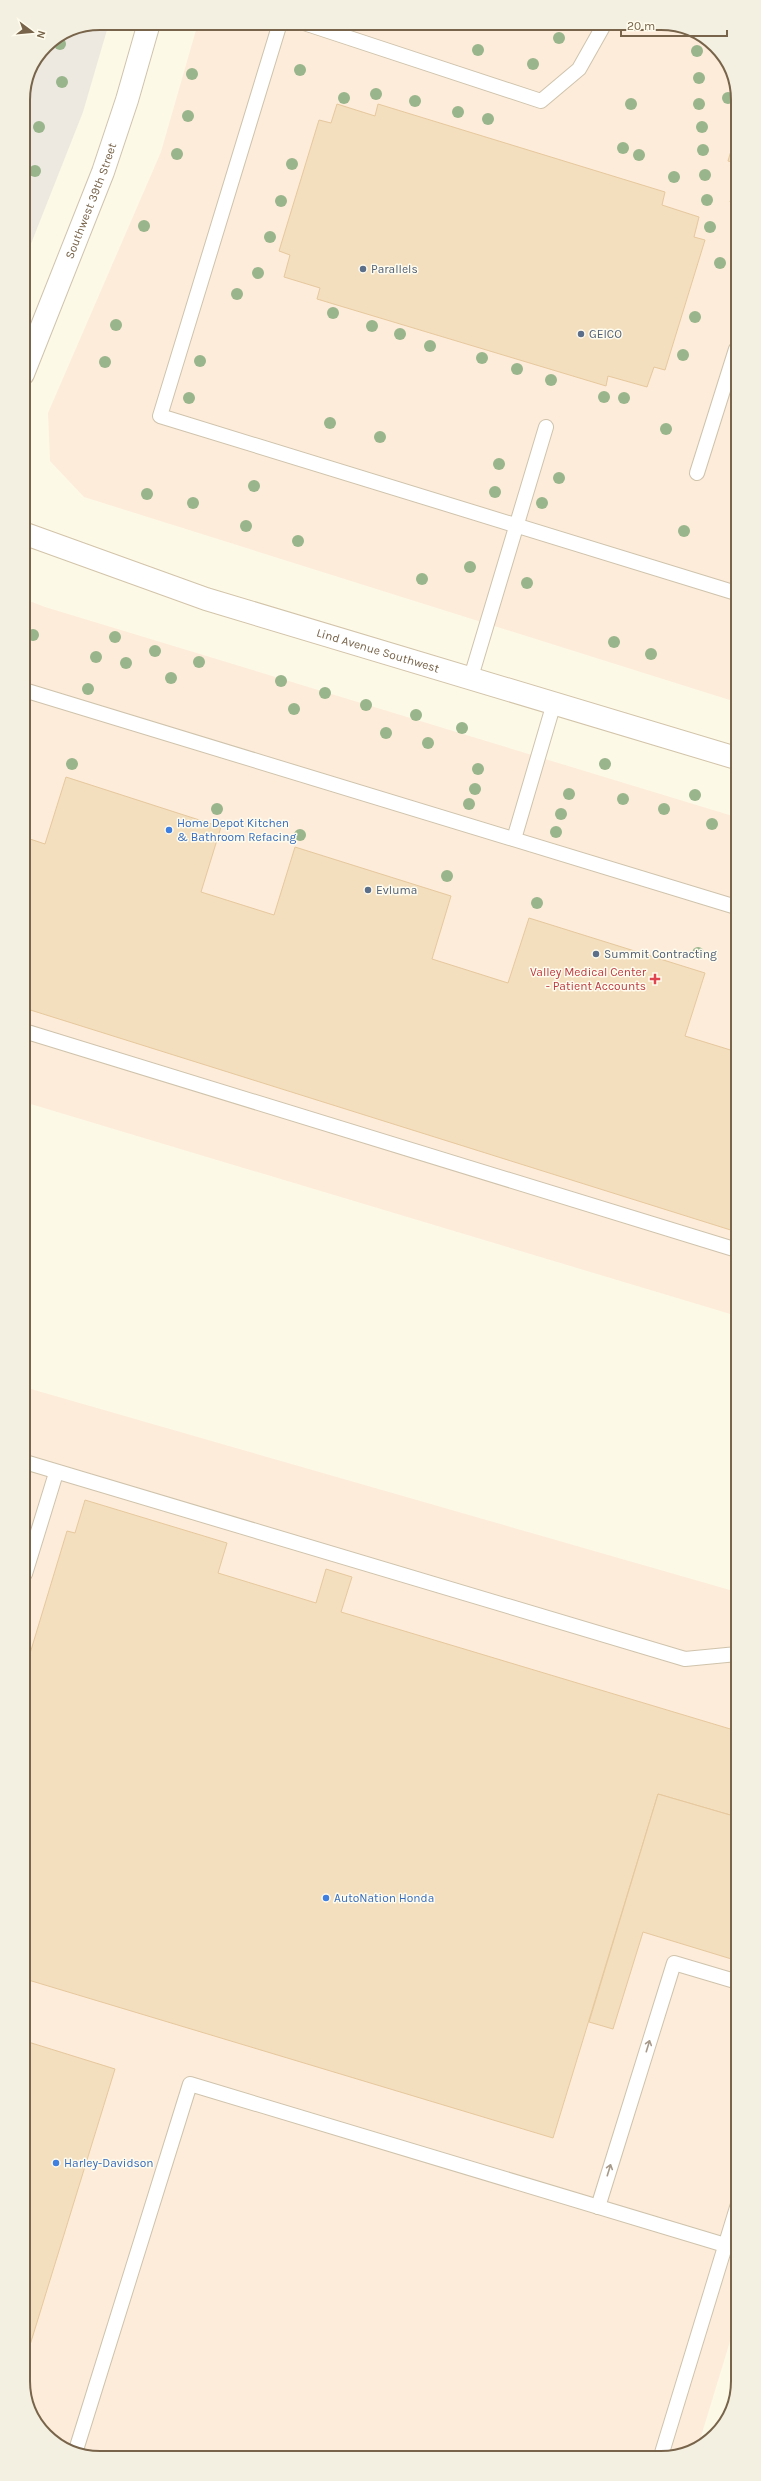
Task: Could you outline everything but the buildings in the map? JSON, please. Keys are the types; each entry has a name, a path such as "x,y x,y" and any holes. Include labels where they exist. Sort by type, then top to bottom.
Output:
{"main road":[{"name":"Southwest 39th Street","path":"30,356 103,172 127,100 147,30"},
{"name":"Lind Avenue Southwest","path":"30,535 206,599 471,677 731,756"}],"lane":[{"path":"278,30 160,416 731,591"},
{"path":"325,30 541,101 580,69 601,30"},
{"path":"697,473 731,364"},
{"path":"471,677 546,427"},
{"path":"30,692 731,905"},
{"path":"514,839 554,703"},
{"path":"30,1033 731,1248"},
{"path":"30,1464 685,1659 731,1655"},
{"path":"30,1558 56,1473"},
{"path":"598,2207 674,1962 731,1980"},
{"path":"77,2447 190,2084 726,2245"},
{"path":"663,2451 731,2228"}],"shaded area":[{"path":"107,30 83,112 30,246 30,96 35,73 47,54 52,52 54,47 69,37 86,31"},
{"path":"196,30 665,30 675,31 692,37 704,44 717,57 726,73 729,82 731,100 731,700 84,497 50,461 48,413 161,152"},
{"path":"30,601 731,815 731,1314 30,1104"},
{"path":"30,1389 731,1590 731,2338 700,2439 679,2449 661,2451 96,2451 86,2450 69,2444 57,2437 44,2424 32,2399 30,2381"}],"place":[{"name":"Parallels","path":"363,269"},
{"name":"GEICO","path":"581,334"},
{"name":"Home Depot Kitchen & Bathroom Refacing","path":"169,830"},
{"name":"Evluma","path":"368,890"},
{"name":"Summit Contracting","path":"596,954"},
{"name":"Valley Medical Center - Patient Accounts","path":"655,979"},
{"name":"AutoNation Honda","path":"326,1898"},
{"name":"Harley-Davidson","path":"56,2163"}]}
